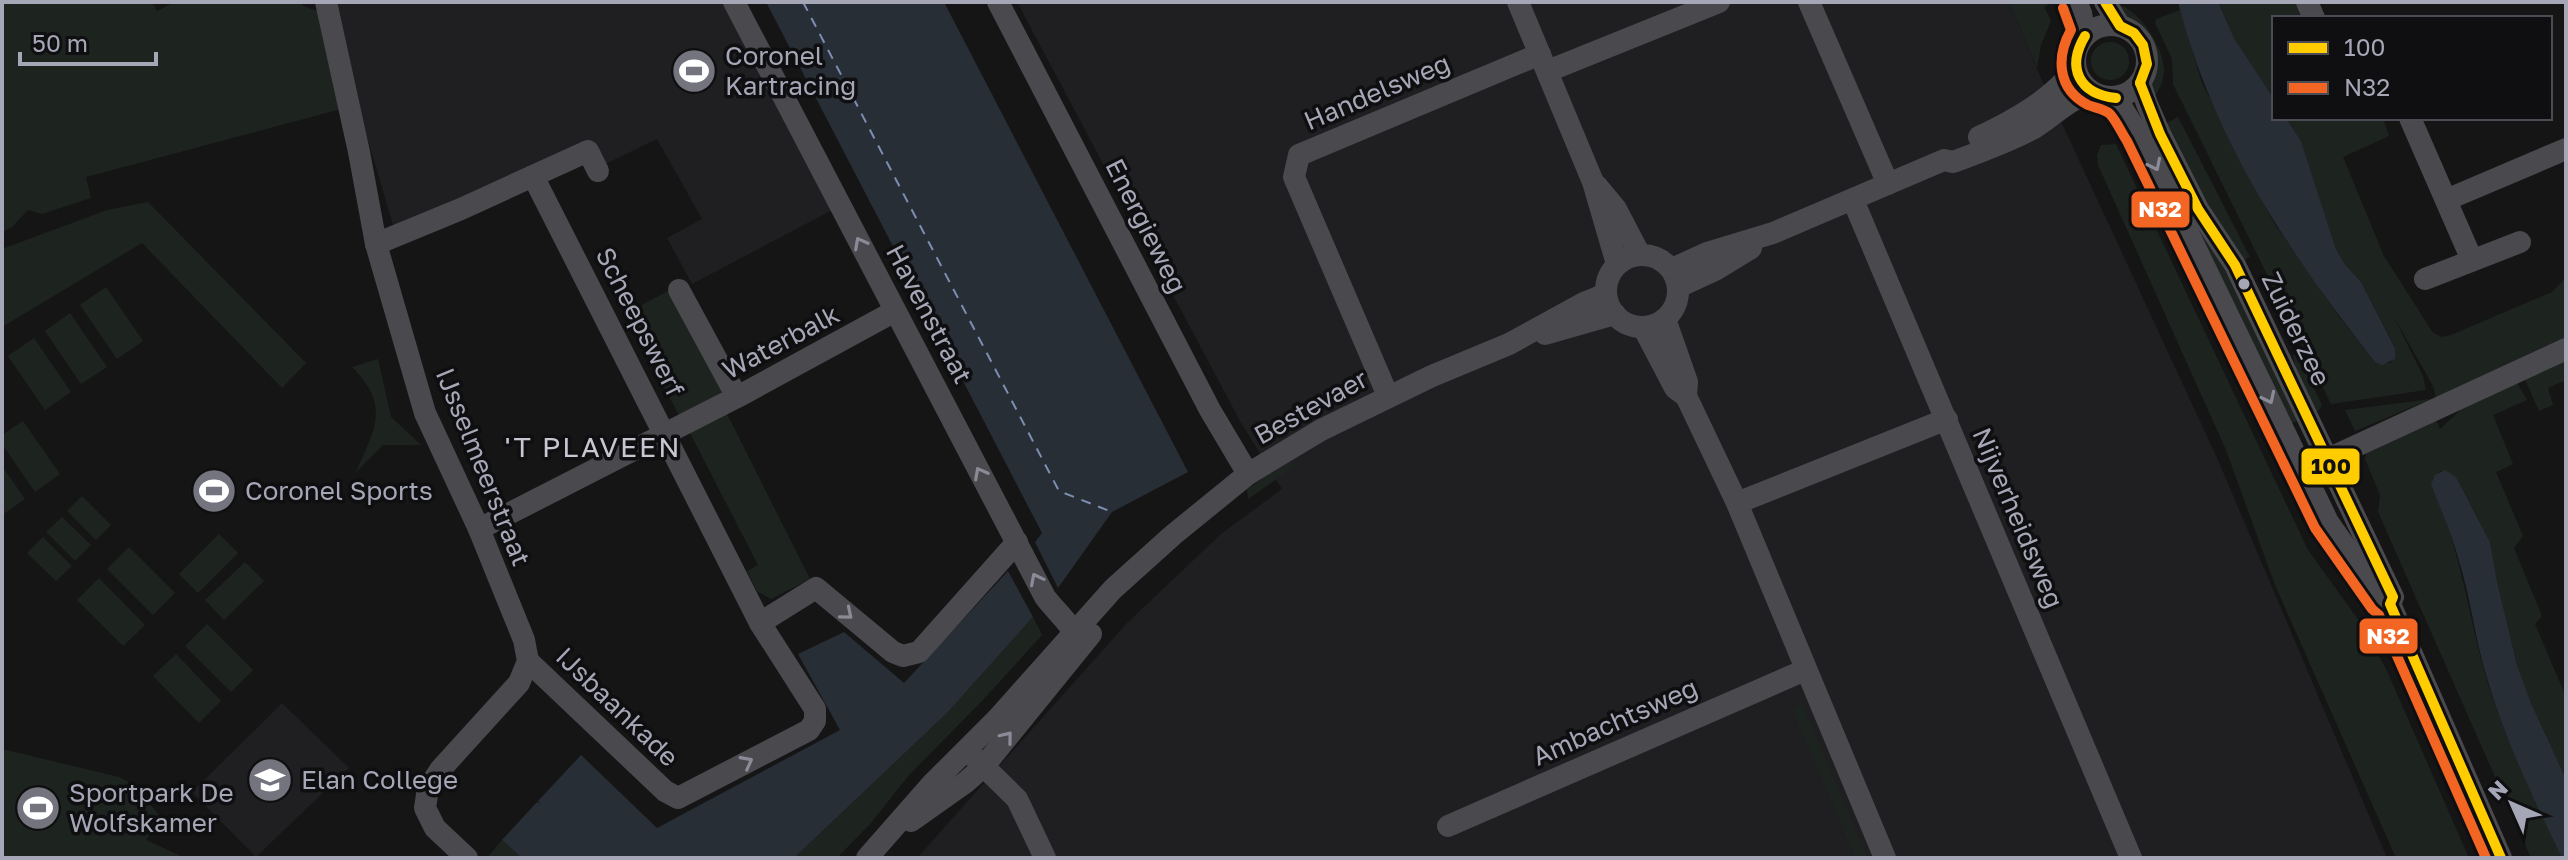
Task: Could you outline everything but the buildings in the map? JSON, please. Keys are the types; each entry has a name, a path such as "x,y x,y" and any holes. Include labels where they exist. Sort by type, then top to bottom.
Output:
{"street":[{"name":"IJsselmeerstraat","path":"326,2 376,244 425,413 479,529 524,640 528,661"},
{"name":"Havenstraat","path":"734,2 1045,597 1077,639"},
{"name":"Energieweg","path":"998,2 1210,410 1248,474"},
{"path":"1518,2 1593,182 1617,264"},
{"path":"1544,62 1719,2"},
{"path":"1809,2 1888,184"},
{"path":"2076,2 2085,36"},
{"path":"2105,2 2120,26"},
{"path":"1675,278 1707,253 1773,233 1944,160 1953,162 2002,143 2032,129 2071,101 2127,94 2140,83 2147,64 2145,49 2134,33 2120,26 2101,26 2085,36 2076,51 2075,69 2082,83 2104,96"},
{"name":"Handelsweg","path":"1388,396 1294,177 1299,155 1544,62"},
{"path":"1944,160 1948,152 2021,115 2061,85 2075,69"},
{"name":"Zuiderzee","path":"2140,83 2181,176 2201,214 2235,265 2393,597 2390,604"},
{"name":"Zuiderzee","path":"2104,96 2149,152 2338,538 2383,601 2390,604 2501,858"},
{"path":"2411,120 2472,260"},
{"path":"2446,200 2566,149"},
{"path":"376,244 588,151 598,171"},
{"name":"Scheepswerf","path":"533,176 760,623"},
{"path":"1593,182 1616,209 1640,255"},
{"name":"Nijverheidsweg","path":"1853,200 2131,858"},
{"path":"2425,279 2520,242"},
{"path":"1640,255 1656,257 1675,278 1673,310 1655,325 1643,327 1626,323 1610,304 1610,273 1617,264 1640,255"},
{"name":"Scheepswerf","path":"679,290 737,397"},
{"name":"Bestevaer","path":"884,841 984,766 1113,589 1248,474 1321,430 1388,396 1610,304"},
{"name":"Waterbalk","path":"479,529 666,435 895,311"},
{"path":"1665,319 1687,382 1686,396"},
{"path":"1643,327 1675,388 1686,396 1737,503 1885,858"},
{"path":"2303,471 2566,349"},
{"path":"1737,503 1947,419"},
{"path":"760,623 816,588 893,652 903,656 919,652 1017,542"},
{"name":"IJsbaankade","path":"528,661 665,791 678,798 809,730 815,721 815,709 760,623"},
{"name":"Bestevaer","path":"867,858 965,749 1077,639"},
{"path":"467,858 435,828 425,808 428,788 440,770 519,683 528,661"},
{"name":"Ambachtsweg","path":"1448,826 1805,670"},
{"path":"965,749 1017,799 1045,858"}],"shaded area":[{"path":"2,2 152,2 157,11 174,2 302,2 303,6 318,11 341,109 86,177 91,198 42,214 28,210 12,227 2,232"},
{"path":"327,2 734,2 840,206 692,284 667,238 702,219 657,139 599,167 587,144 394,228"},
{"path":"766,2 944,2 1188,472 1112,512 1058,588 1035,542 1042,533"},
{"path":"1017,2 2009,2 2040,76 2218,460 2387,858 917,858 1127,623 1221,534 1282,489 1240,421"},
{"path":"2009,2 2049,4 2044,7 2051,21 2041,45 2037,68"},
{"path":"2178,2 2218,2 2234,38 2272,96 2272,120 2287,120 2301,141 2336,249 2361,282 2395,348 2395,359 2382,365 2375,362 2284,236 2233,147 2193,52"},
{"path":"2218,2 2301,2 2306,16 2272,16 2272,96 2234,38"},
{"path":"2120,5 2143,23 2160,51 2164,74 2153,99 2151,45"},
{"path":"2180,10 2202,83 2274,223 2340,318 2375,362 2390,363 2395,358 2395,347 2361,282 2336,249 2301,141 2287,120 2384,120 2389,136 2343,157 2384,256 2433,333 2442,337 2451,335 2552,292 2566,277 2566,339 2436,398 2433,386 2394,317 2423,376 2426,390 2331,404 2173,84 2172,59 2155,23 2156,19"},
{"path":"2071,20 2074,33 2058,79 2054,63 2055,48"},
{"path":"2110,42 2124,47 2129,61 2124,75 2110,80 2096,75 2091,61 2096,47"},
{"path":"2178,117 2250,257 2239,263 2163,125"},
{"path":"2152,128 2303,418 2286,426"},
{"path":"2116,144 2308,550 2362,625 2387,671 2469,858 2396,858 2275,585 2226,450 2098,165 2097,155 2101,145"},
{"path":"148,202 306,363 282,388 142,243 2,327 2,249 107,210"},
{"path":"2198,267 2274,433 2268,434 2189,272"},
{"path":"106,287 143,341 117,359 80,305"},
{"path":"668,291 723,393 680,417 625,314"},
{"path":"70,313 107,367 81,384 45,331"},
{"path":"34,338 71,392 45,410 8,356"},
{"path":"2297,353 2322,405 2313,413 2299,383 2293,355"},
{"path":"2566,357 2566,380 2548,388 2553,405 2539,411 2523,375"},
{"path":"378,359 391,417 421,445 383,445 356,472 376,418 372,394 352,367"},
{"path":"2515,379 2527,400 2493,415 2513,464 2496,472 2523,536 2514,548 2542,616 2535,624 2566,697 2566,779 2517,665 2490,542 2456,477 2441,471 2432,488 2450,535 2479,653 2502,723 2562,858 2531,858 2378,512 2380,495 2365,459 2367,451 2435,418 2440,429 2469,402"},
{"path":"2431,399 2355,431 2345,410"},
{"path":"726,412 810,579 771,599 757,591 747,571 758,565 689,431"},
{"path":"23,421 60,474 35,492 2,444 2,435"},
{"path":"1289,461 1297,465 1248,499 1247,489"},
{"path":"2,466 25,499 2,515"},
{"path":"2445,470 2456,477 2490,542 2517,665 2566,779 2566,858 2562,858 2531,792 2494,701 2459,560 2431,485 2435,475"},
{"path":"82,496 111,525 96,540 67,511"},
{"path":"62,517 91,545 75,561 46,532"},
{"path":"219,534 238,553 198,593 179,574"},
{"path":"43,537 72,566 56,581 27,553"},
{"path":"129,547 175,593 153,615 107,569"},
{"path":"245,562 264,581 224,620 205,600"},
{"path":"1008,571 1033,617 947,713 794,858 522,858 502,840 537,802 540,804 538,801 581,755 657,828 840,730 798,654 844,632 904,683"},
{"path":"99,578 145,625 123,646 77,600"},
{"path":"1033,617 1042,635 909,775 871,823 837,858 794,858 947,713"},
{"path":"207,624 253,670 231,692 185,646"},
{"path":"176,654 221,701 199,723 153,676"},
{"name":"Elan College","path":"282,703 349,768 256,857 192,792"},
{"path":"1802,704 1867,858 1856,858 1792,708"},
{"path":"2,749 119,777 135,785 161,818 146,840 185,858 2,858"},
{"path":"502,840 522,858 487,858"}],"ferry route":[{"path":"803,2 1059,491 1112,512"}],"transit line":[{"name":"100","path":"2105,2 2120,26 2134,33 2143,45 2147,64 2140,83"},
{"name":"N32","path":"2063,8 2071,30 2063,51 2065,81 2078,98 2110,114 2127,141 2315,528 2379,615 2486,858"},
{"name":"100","path":"2085,36 2077,59 2080,78 2093,91 2116,98"},
{"name":"100","path":"2140,83 2160,134 2198,209 2235,265 2393,597 2390,604 2501,858"}],"place":[{"name":"Coronel Kartracing","path":"694,71"},
{"name":"Coronel Sports","path":"214,491"},
{"name":"Elan College","path":"270,780"},
{"name":"Sportpark De Wolfskamer","path":"38,808"}],"district":[{"name":"'T PLAVEEN","path":"593,447"}]}
